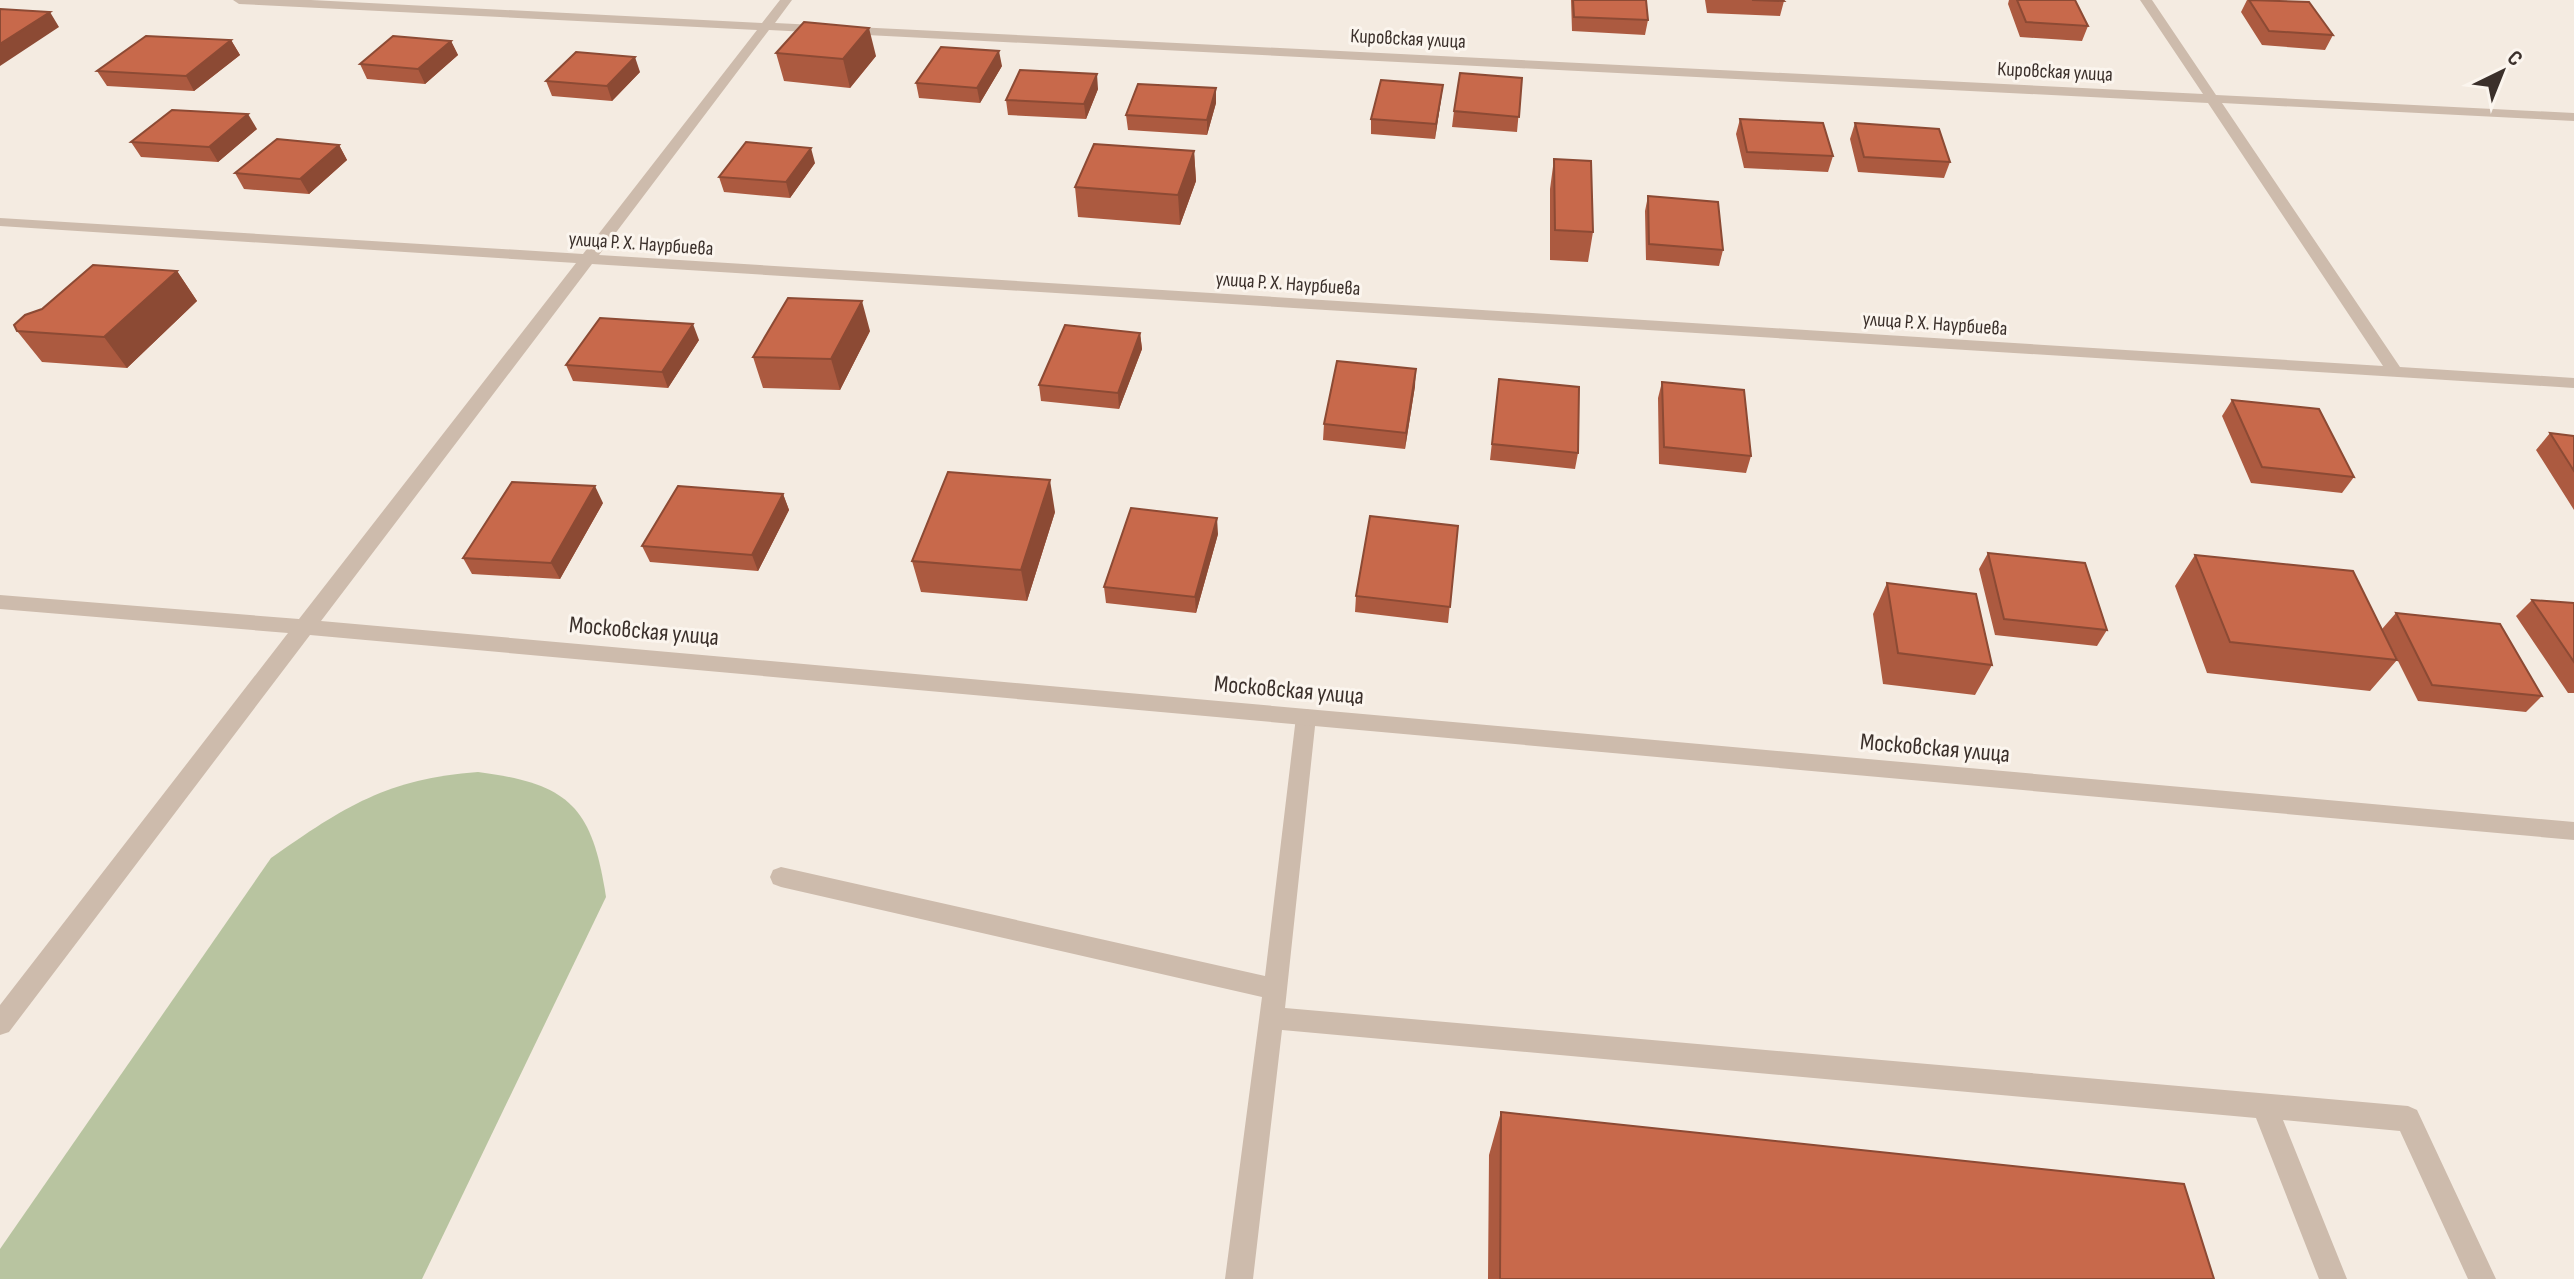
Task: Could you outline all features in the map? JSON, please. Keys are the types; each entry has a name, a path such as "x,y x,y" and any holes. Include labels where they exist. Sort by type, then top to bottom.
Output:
{"street":[{"name":"Кировская улица","path":"239,0 2574,117"},
{"path":"0,1024 786,0"},
{"path":"2146,0 2395,372"},
{"name":"улица Р. Х. Наурбиева","path":"0,222 2574,383"},
{"name":"Московская улица","path":"0,602 2574,831"},
{"path":"1239,1279 1306,717"},
{"path":"781,877 1275,989"},
{"path":"1271,1018 2408,1119 2482,1279"},
{"path":"2265,1108 2333,1279"}],"green space":[{"path":"478,772 535,784 571,805 584,821 593,841 606,897 422,1279 0,1279 0,1249 271,858 368,798 418,781"}],"building":[{"path":"1573,0 1646,0 1648,20 1574,17"},
{"path":"2017,0 2075,0 2088,26 2026,22"},
{"path":"2249,0 2309,2 2333,35 2269,31"},
{"path":"0,9 50,12 0,44"},
{"path":"804,22 869,28 843,59 776,53"},
{"path":"146,36 231,40 186,76 97,71"},
{"path":"393,36 451,41 418,69 360,64"},
{"path":"941,47 999,51 977,88 916,83"},
{"path":"576,52 635,57 607,86 546,81"},
{"path":"1020,70 1097,74 1084,104 1006,100"},
{"path":"1460,73 1522,78 1519,117 1454,111"},
{"path":"1381,80 1443,85 1436,124 1371,119"},
{"path":"1138,84 1216,88 1207,120 1126,115"},
{"path":"172,110 248,114 209,147 131,142"},
{"path":"1740,119 1823,123 1833,156 1747,152"},
{"path":"1855,123 1939,129 1950,162 1864,157"},
{"path":"277,139 339,145 300,179 235,173"},
{"path":"746,142 811,148 786,182 719,177"},
{"path":"1094,144 1194,151 1178,195 1075,187"},
{"path":"1554,159 1591,161 1593,232 1555,230"},
{"path":"1648,196 1718,202 1723,250 1649,244"},
{"path":"93,265 177,271 104,337 17,331 14,325 25,315 42,309"},
{"path":"788,298 862,301 831,359 753,357"},
{"path":"600,318 693,324 662,372 566,365"},
{"path":"1065,325 1140,333 1118,393 1039,385"},
{"path":"1337,361 1416,369 1406,433 1324,424"},
{"path":"1499,379 1579,387 1578,453 1492,444"},
{"path":"1662,382 1744,390 1751,456 1664,447"},
{"path":"2232,400 2319,409 2354,477 2262,467"},
{"path":"2550,433 2574,436 2574,471"},
{"path":"948,472 1050,480 1021,570 912,561"},
{"path":"512,482 595,486 551,563 463,558"},
{"path":"678,486 783,494 752,555 642,546"},
{"path":"1131,508 1217,518 1195,597 1104,587"},
{"path":"1370,516 1458,526 1450,607 1356,596"},
{"path":"1988,553 2085,563 2107,630 2004,619"},
{"path":"2195,555 2353,571 2397,660 2230,642"},
{"path":"1887,583 1976,594 1992,665 1898,653"},
{"path":"2532,600 2574,603 2574,662"},
{"path":"2396,613 2500,624 2542,696 2432,685"},
{"path":"1501,1112 2184,1184 2214,1279 1500,1279"}]}
